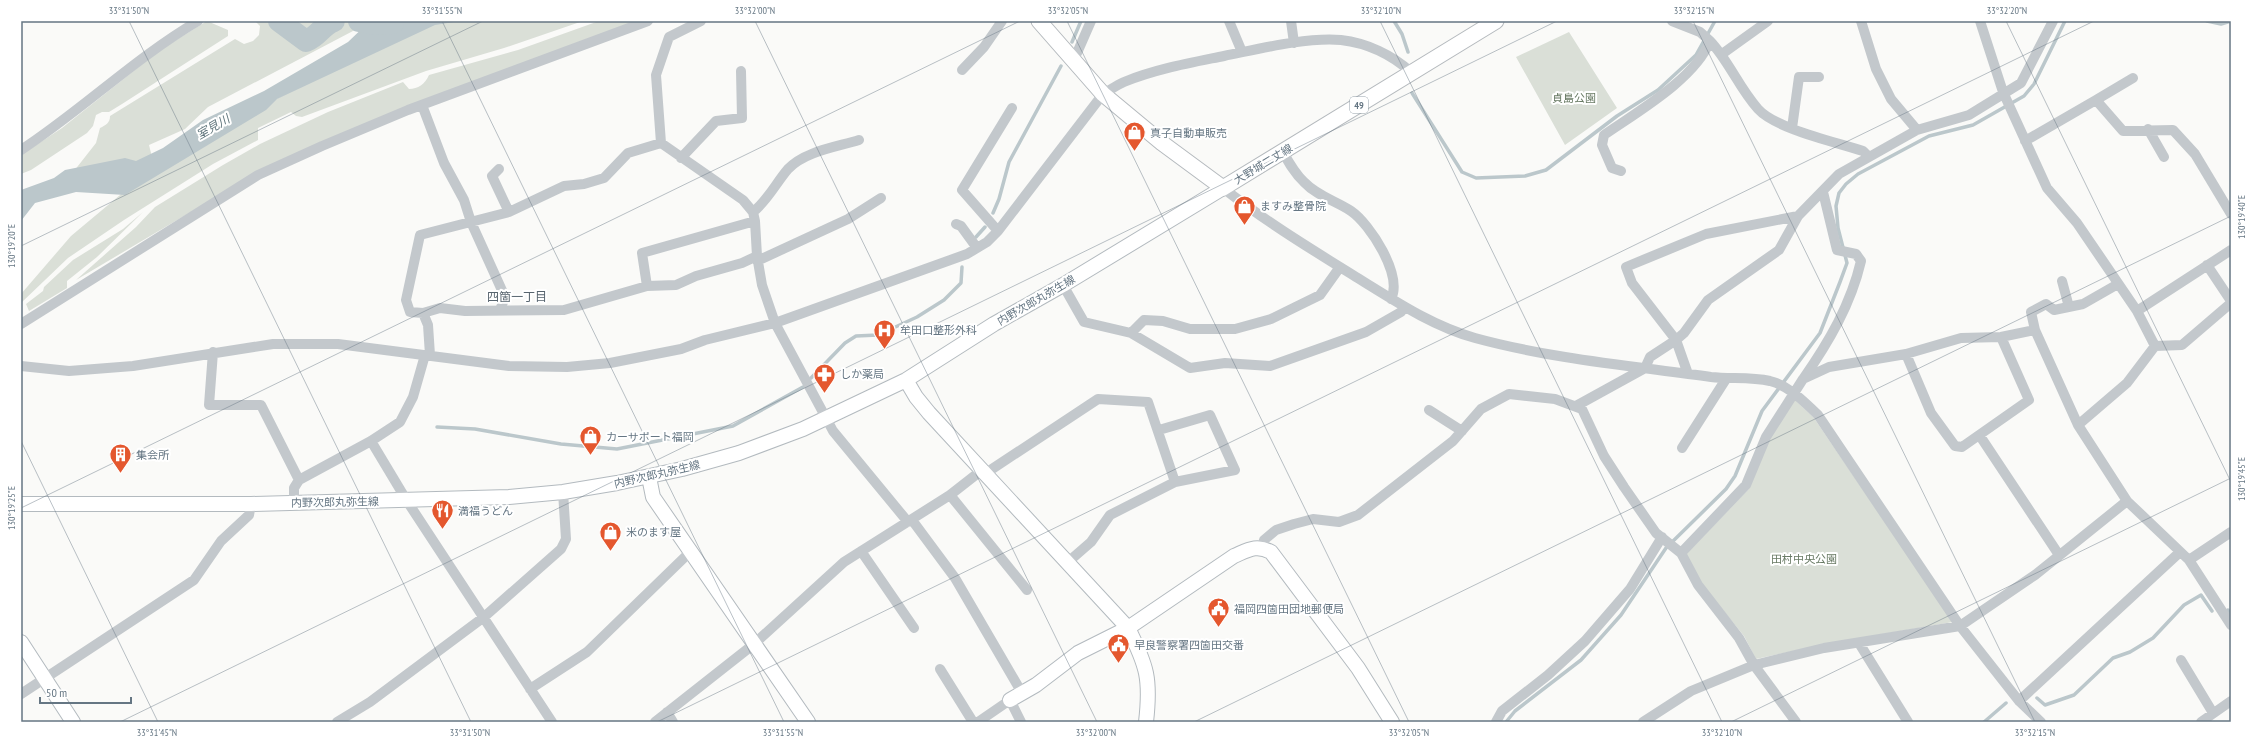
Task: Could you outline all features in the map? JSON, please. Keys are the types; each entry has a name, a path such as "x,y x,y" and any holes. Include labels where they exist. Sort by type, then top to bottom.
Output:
{"main road":[{"name":"大野城二丈線","path":"1040,21 1071,59 1103,94 1162,143 1223,188 1496,21"}],"street":[{"path":"21,150 58,125 156,47 198,21"},
{"path":"21,324 258,175 322,146 422,105 648,21"},
{"path":"701,21 669,37 656,74 661,143 742,200 754,216 757,258 762,286 775,323 833,431 910,521 954,578 1016,697 1021,722"},
{"path":"962,70 984,47 1002,21"},
{"path":"1071,59 1077,53 1091,21"},
{"path":"1229,21 1242,52"},
{"path":"1292,21 1294,43"},
{"path":"1672,21 1700,32 1710,41 1722,54 1759,110 1792,128 1863,151 1868,156"},
{"path":"1722,54 1768,21"},
{"path":"1860,21 1876,69 1891,99 1917,130"},
{"path":"1980,21 2004,94 2024,142 2047,188 2077,223 2137,311 2155,346"},
{"path":"1576,406 1645,368 1650,357 1676,340 1708,300 1779,250 1798,216 1839,174 1868,156 1917,130 1969,115 2021,83 2053,21"},
{"path":"21,366 69,371 133,366 213,352 273,344 338,344 509,366 567,367 596,364 681,349 705,340 775,323 953,261 977,248 998,231 1103,94 1123,82 1161,70 1242,52 1294,43 1340,40 1367,45 1402,63 1411,72"},
{"path":"1621,171 1612,168 1602,145 1604,135 1662,95 1704,54 1710,41"},
{"path":"681,158 716,120 742,118 741,71"},
{"path":"1792,128 1799,77 1819,77"},
{"path":"2024,142 2133,78"},
{"path":"2096,100 2123,131 2148,129 2173,130 2185,141 2231,214"},
{"path":"422,105 444,163 464,200 471,222 505,297 500,310"},
{"path":"998,231 962,190 1012,108"},
{"path":"2148,129 2164,156"},
{"path":"647,286 642,253 754,216 788,169 803,158 860,140"},
{"path":"661,143 628,153 604,178 584,184 564,186 509,212 420,235 406,300 410,312 423,313 440,308 465,311 564,310 647,286 676,285 696,276 787,249 848,219 881,198"},
{"path":"1283,152 1290,165 1304,183 1323,197 1352,212 1381,244 1391,272 1393,294 1391,299"},
{"path":"499,169 492,176 509,212"},
{"path":"1223,188 1255,214 1404,307 1446,328 1476,338 1572,358 1726,379 1774,383 1793,392 1818,415 1960,626 2019,701 2041,722"},
{"name":"内野次郎丸弥生線","path":"21,504 251,504 407,501 509,497 563,492 649,477 739,453 827,419 906,380 994,324 1063,285 1223,188"},
{"path":"1679,551 1746,485 1766,437 1793,392 1823,350 1842,316 1857,279 1861,260 1856,254 1837,250 1822,192"},
{"path":"1688,374 1676,340 1632,283 1626,267 1706,234 1798,216"},
{"path":"956,224 961,226 977,248"},
{"path":"2137,311 2231,250"},
{"path":"2155,346 2182,345 2231,302 2207,265"},
{"path":"1131,333 1144,320 1163,321 1190,329 1235,329 1271,319 1320,295 1340,267"},
{"path":"2062,281 2069,307"},
{"path":"2118,284 2083,304 2054,310 2046,304 2031,312 2035,330 2078,425 2127,501 2189,560 2231,625"},
{"path":"1063,285 1084,322 1131,333 1190,368 1225,363 1270,366 1366,332 1401,312 1404,307"},
{"path":"294,502 294,488 299,480 371,441 400,422 413,397 428,355 428,325 423,313"},
{"path":"1803,379 1829,367 1906,354 1961,338 2000,338 2035,330"},
{"path":"1906,354 1931,413 1955,446 1962,447 1980,436 2029,400 2000,338"},
{"path":"2078,425 2127,382 2155,346"},
{"path":"213,352 209,405 262,405 299,480"},
{"path":"1682,448 1726,379"},
{"path":"906,380 916,397 1128,628 1143,657 1149,684 1146,722"},
{"path":"1262,547 1264,540 1276,530 1313,519 1338,522 1358,515 1444,448 1462,431 1481,409 1509,394 1555,399 1582,409 1604,456 1656,533 1679,551 1698,585 1739,638 1754,665 1796,722"},
{"path":"655,722 754,644 844,562 1098,399 1148,402 1159,430 1175,482"},
{"path":"1429,410 1462,431"},
{"path":"1068,562 1091,542 1110,515 1175,482 1235,470 1210,415 1159,430"},
{"path":"1980,436 2059,556"},
{"path":"371,441 407,501 552,722"},
{"path":"649,477 652,497 808,722"},
{"path":"337,722 370,702 484,617 561,549 566,539 563,492"},
{"path":"950,495 1028,590"},
{"path":"1643,722 1691,690 1754,665 1824,648 1960,626 2035,575 2127,501"},
{"path":"21,694 44,678 96,647 194,580 221,541 249,515 251,504"},
{"path":"2189,560 2231,532"},
{"path":"1496,722 1502,711 1548,675 1585,641 1630,589 1663,538"},
{"path":"978,722 1078,653 1128,628 1234,556 1262,547 1271,552 1358,668 1392,722"},
{"path":"861,551 914,628"},
{"path":"530,689 587,652 690,552"},
{"path":"2019,701 2180,552"},
{"path":"21,642 73,722"},
{"path":"1859,643 1908,722"},
{"path":"2181,660 2213,713"},
{"path":"940,669 973,722"},
{"path":"2201,722 2231,700"},
{"path":"667,712 674,722"}],"green space":[{"path":"207,21 228,30 228,36 109,112 102,112 96,115 93,126 87,133 31,170 21,174 21,155 62,128 160,50"},
{"path":"255,21 372,21 208,107 185,129 149,145 152,157 131,169 74,171 96,143 100,128 107,124 110,116 235,39 244,44 253,41 259,35 260,26"},
{"path":"433,21 583,21 504,48 426,71 302,117 296,116 291,112 258,128 258,140 213,164 124,220 68,258 21,303 21,294 71,236 132,185 264,105"},
{"path":"599,21 638,21 260,171 76,280 136,227 155,207 260,144 328,112 403,82 409,89 415,88 423,83 429,75 518,50"},
{"name":"貞島公園","path":"1569,32 1617,108 1565,145 1516,57"},
{"path":"143,212 97,257 67,281 67,288 29,311 26,304 43,291 44,287 73,260 123,229"},
{"name":"田村中央公園","path":"1794,399 1814,418 1953,622 1825,644 1756,659 1744,636 1701,583 1686,554 1749,489 1769,439"}],"water":[{"name":"室見川","path":"370,21 460,21 435,25 277,99 266,110 125,195 76,192 35,203 21,221 21,190 54,178 65,170 125,158 136,161 163,148 203,120 264,91 348,42"}],"waterway":[{"path":"279,21 306,41 334,21"},
{"path":"359,21 375,24 393,23"},
{"path":"1072,42 1081,21"},
{"path":"1394,21 1402,34 1408,52"},
{"path":"1412,93 1462,172 1476,178 1525,176 1546,170 1617,116 1658,90 1696,55 1715,21"},
{"path":"1506,722 1515,711 1581,660 1621,615 1666,548 1726,489 1735,476 1762,411 1820,333 1840,282 1847,263 1838,228 1836,206 1839,193 1846,184 1858,174 1929,136 1973,125 2024,96 2034,84 2065,21"},
{"path":"2207,21 2221,24 2231,21"},
{"path":"993,213 999,199 1009,162 1061,66"},
{"path":"976,237 985,227"},
{"path":"811,378 845,343 856,336 878,335 917,317 944,300 961,283 962,267"},
{"path":"437,427 475,429 561,444 617,449 733,426 803,387"},
{"path":"2037,698 2045,705 2074,695 2113,658 2130,652 2153,638 2184,605 2201,595 2212,611"},
{"path":"2228,610 2231,614"},
{"path":"1984,722 2006,703"}],"place":[{"name":"真子自動車販売","path":"1135,152"},
{"name":"ますみ整骨院","path":"1245,226"},
{"name":"牟田口整形外科","path":"885,350"},
{"name":"しか薬局","path":"825,394"},
{"name":"カーサポート福岡","path":"591,456"},
{"name":"集会所","path":"120,474"},
{"name":"満福うどん","path":"443,530"},
{"name":"米のます屋","path":"611,552"},
{"name":"福岡四箇田団地郵便局","path":"1218,628"},
{"name":"早良警察署四箇田交番","path":"1118,664"}],"district":[{"name":"四箇一丁目","path":"517,297"}]}
